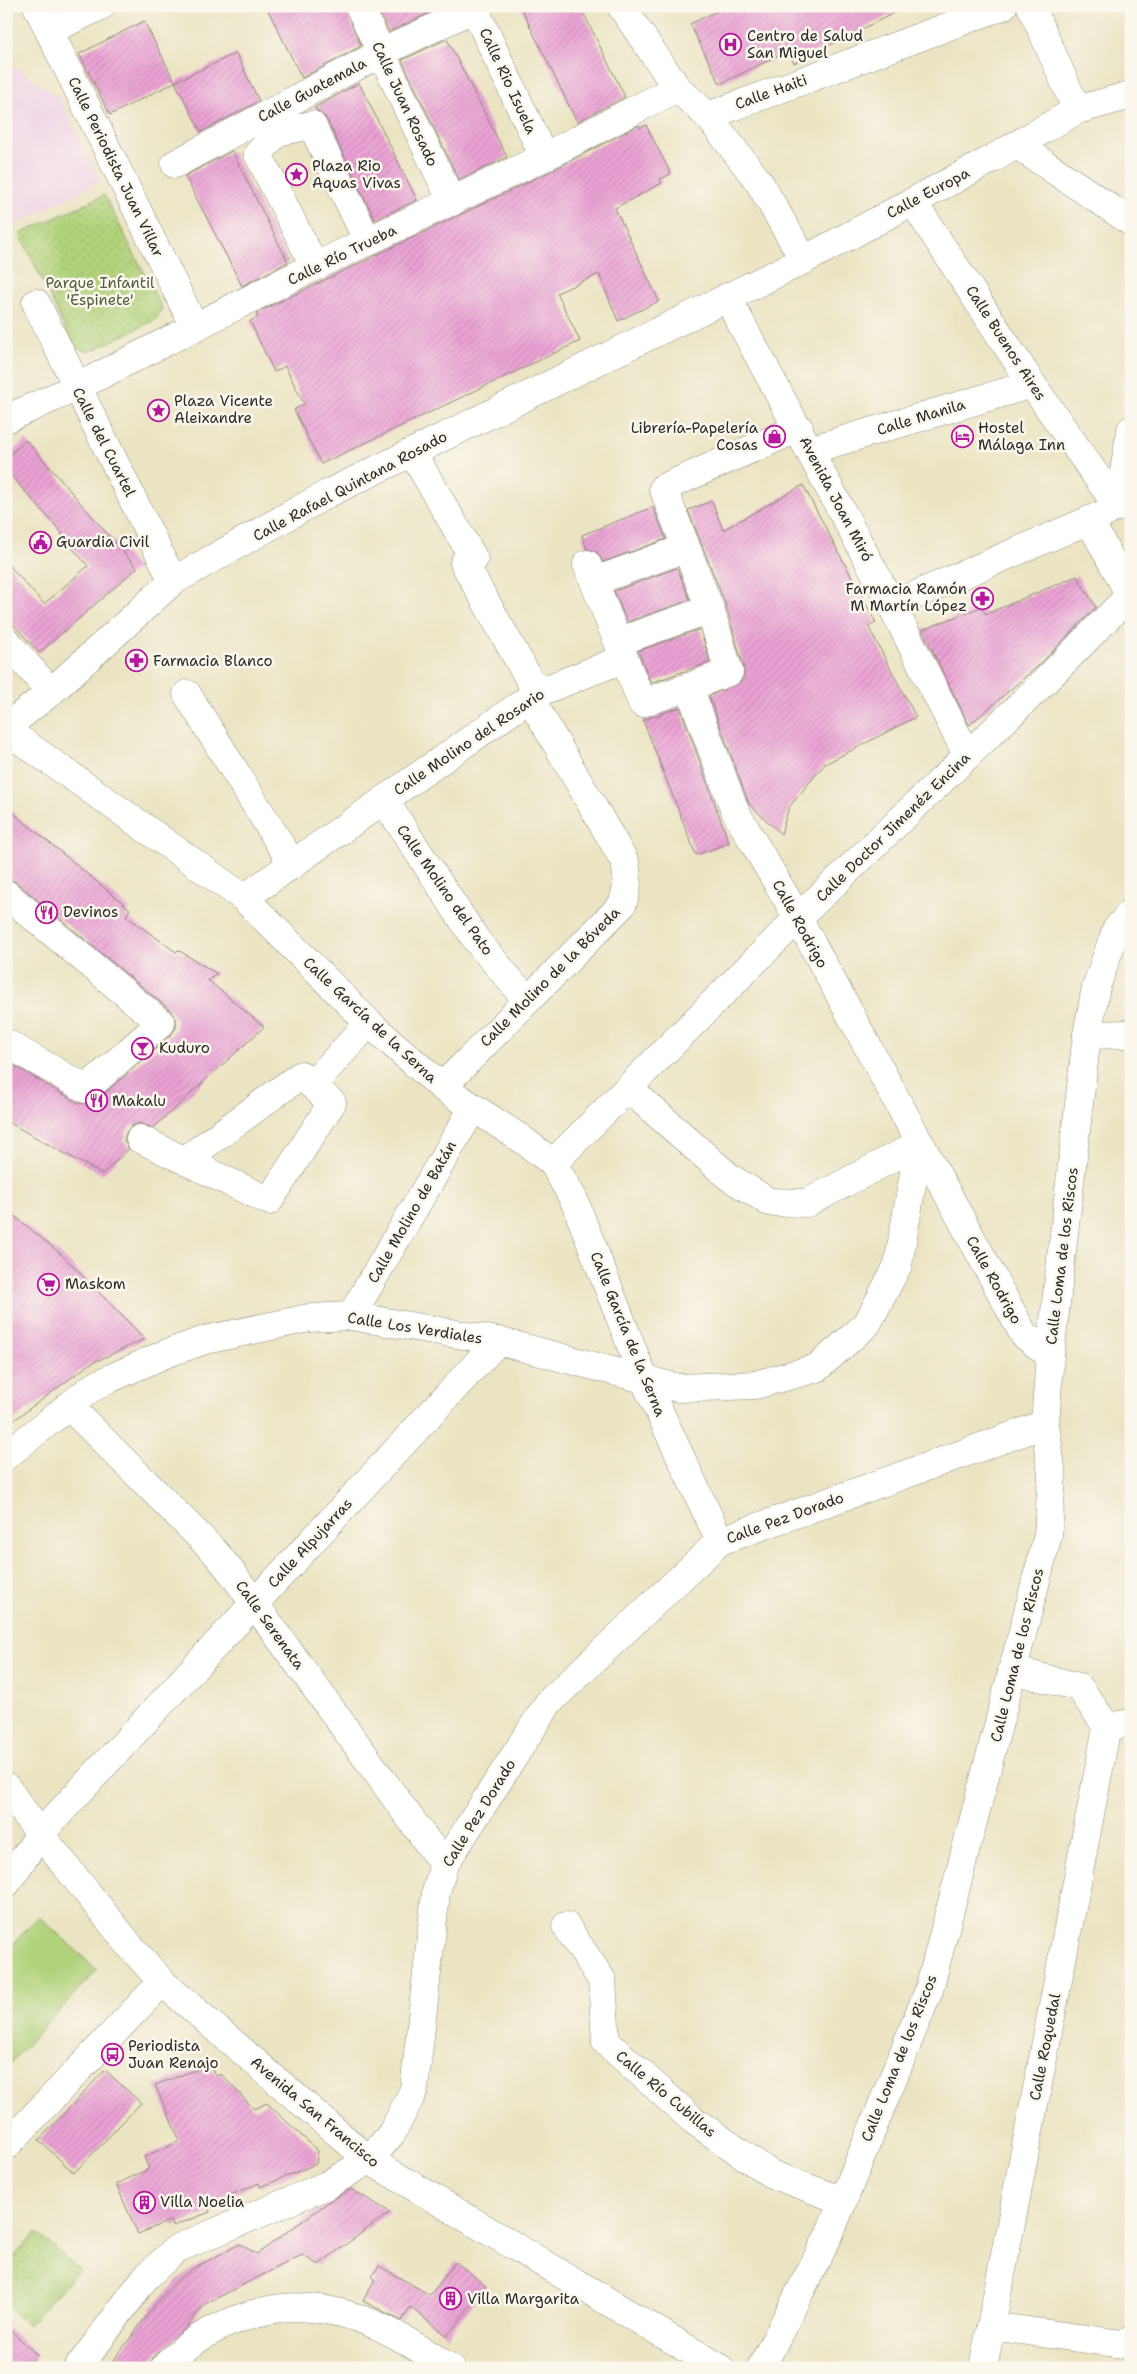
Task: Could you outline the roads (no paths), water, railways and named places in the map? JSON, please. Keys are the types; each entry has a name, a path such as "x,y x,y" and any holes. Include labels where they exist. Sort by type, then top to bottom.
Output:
{"street":[{"name":"Calle Periodista Juan Villar","path":"37,6 196,328"},
{"path":"49,31 100,6"},
{"name":"Calle Juan Rosado","path":"359,6 452,202"},
{"path":"621,6 677,88 708,116 759,182 804,260"},
{"name":"Calle Haiti","path":"708,116 1003,6"},
{"path":"1031,6 1077,110"},
{"name":"Calle Guatemala","path":"175,164 381,53 475,7"},
{"name":"Calle Rio Isuela","path":"475,7 544,157"},
{"name":"Calle Río Trueba","path":"6,419 77,387 315,268 544,157 677,88"},
{"name":"Calle Europa","path":"728,297 804,260 913,202 1077,110 1131,95"},
{"path":"315,268 258,154 276,132 312,124 368,242"},
{"path":"1017,145 1131,222"},
{"name":"Calle Buenos Aires","path":"913,202 1032,384 1125,506"},
{"name":"Avenida Joan Miró","path":"728,297 892,605 967,755"},
{"name":"Calle Rafael Quintana Rosado","path":"6,728 51,692 173,581 327,494 728,297"},
{"name":"Calle del Cuartel","path":"36,303 173,581"},
{"name":"Calle Manila","path":"686,548 664,488 804,439 1032,384"},
{"path":"892,605 1125,506 1131,430"},
{"name":"Calle Molino de la Bóveda","path":"412,452 469,561 534,695 625,862 629,878 622,904 442,1087"},
{"name":"Calle Doctor Jimenéz Encina","path":"553,1163 798,918 1041,685 1130,595 1089,520"},
{"path":"686,548 710,609 729,672 642,703 596,570 686,548"},
{"name":"Calle Molino del Rosario","path":"244,898 534,695 624,649 710,609"},
{"path":"6,641 51,692"},
{"name":"Calle Rodrigo","path":"690,687 735,811 798,918 1024,1335 1050,1356"},
{"path":"187,694 292,865"},
{"name":"Calle García de la Serna","path":"6,728 244,898 369,1023 442,1087 523,1140 553,1163 574,1200 644,1379 720,1541"},
{"name":"Calle Molino del Pato","path":"384,800 478,941 527,1000"},
{"path":"6,894 161,1023 86,1088 6,1043"},
{"name":"Calle Loma de los Riscos","path":"761,2368 828,2235 929,1990 980,1801 1048,1535 1052,1475 1045,1424 1050,1356 1087,1035 1096,987 1116,930 1131,912"},
{"path":"312,1085 369,1023"},
{"path":"1087,1035 1131,1034"},
{"path":"140,1139 269,1202 332,1103 301,1075 185,1160"},
{"path":"628,1088 729,1177 769,1202 807,1203 919,1144"},
{"name":"Calle Molino de Batán","path":"351,1316 473,1108"},
{"name":"Calle Los Verdiales","path":"6,1456 70,1407 90,1389 109,1379 165,1354 205,1340 308,1318 351,1316 498,1341 678,1388 755,1386 817,1368 866,1324 898,1265 919,1144"},
{"name":"Calle Alpujarras","path":"6,1884 40,1834 498,1341"},
{"name":"Calle Serenata","path":"70,1407 215,1552 254,1602 444,1866"},
{"name":"Calle Pez Dorado","path":"78,2368 145,2278 176,2249 327,2185 369,2160 392,2133 414,2090 436,1892 444,1866 549,1702 720,1541 1045,1424"},
{"path":"1012,1670 1078,1687 1119,1725"},
{"name":"Calle Roquedal","path":"983,2368 1119,1725"},
{"name":"Avenida San Francisco","path":"6,1788 40,1834 162,1982 369,2160 720,2368"},
{"name":"Calle Río Cubillas","path":"566,1926 602,1980 606,2042 693,2120 770,2174 841,2200"},
{"path":"6,2146 162,1982"},
{"path":"164,2368 189,2345 227,2323 274,2309 319,2308 371,2322 451,2368"},
{"path":"991,2326 1122,2344 1131,2340"}],"place":[{"name":"Centro de Salud San Miguel","path":"731,45"},
{"name":"Plaza Rio Aquas Vivas","path":"296,175"},
{"name":"Plaza Vicente Aleixandre","path":"158,410"},
{"name":"Librería-Papelería Cosas","path":"774,437"},
{"name":"Hostel Málaga Inn","path":"962,437"},
{"name":"Guardia Civil","path":"40,542"},
{"name":"Farmacia Ramón M Martín López","path":"983,598"},
{"name":"Farmacia Blanco","path":"137,661"},
{"name":"Devinos","path":"47,912"},
{"name":"Kuduro","path":"143,1048"},
{"name":"Makalu","path":"96,1101"},
{"name":"Maskom","path":"49,1284"},
{"name":"Periodista Juan Renajo","path":"112,2055"},
{"name":"Villa Noelia","path":"144,2202"},
{"name":"Villa Margarita","path":"451,2299"}],"park label":[{"name":"Parque Infantil 'Espinete'","path":"100,292"}]}
